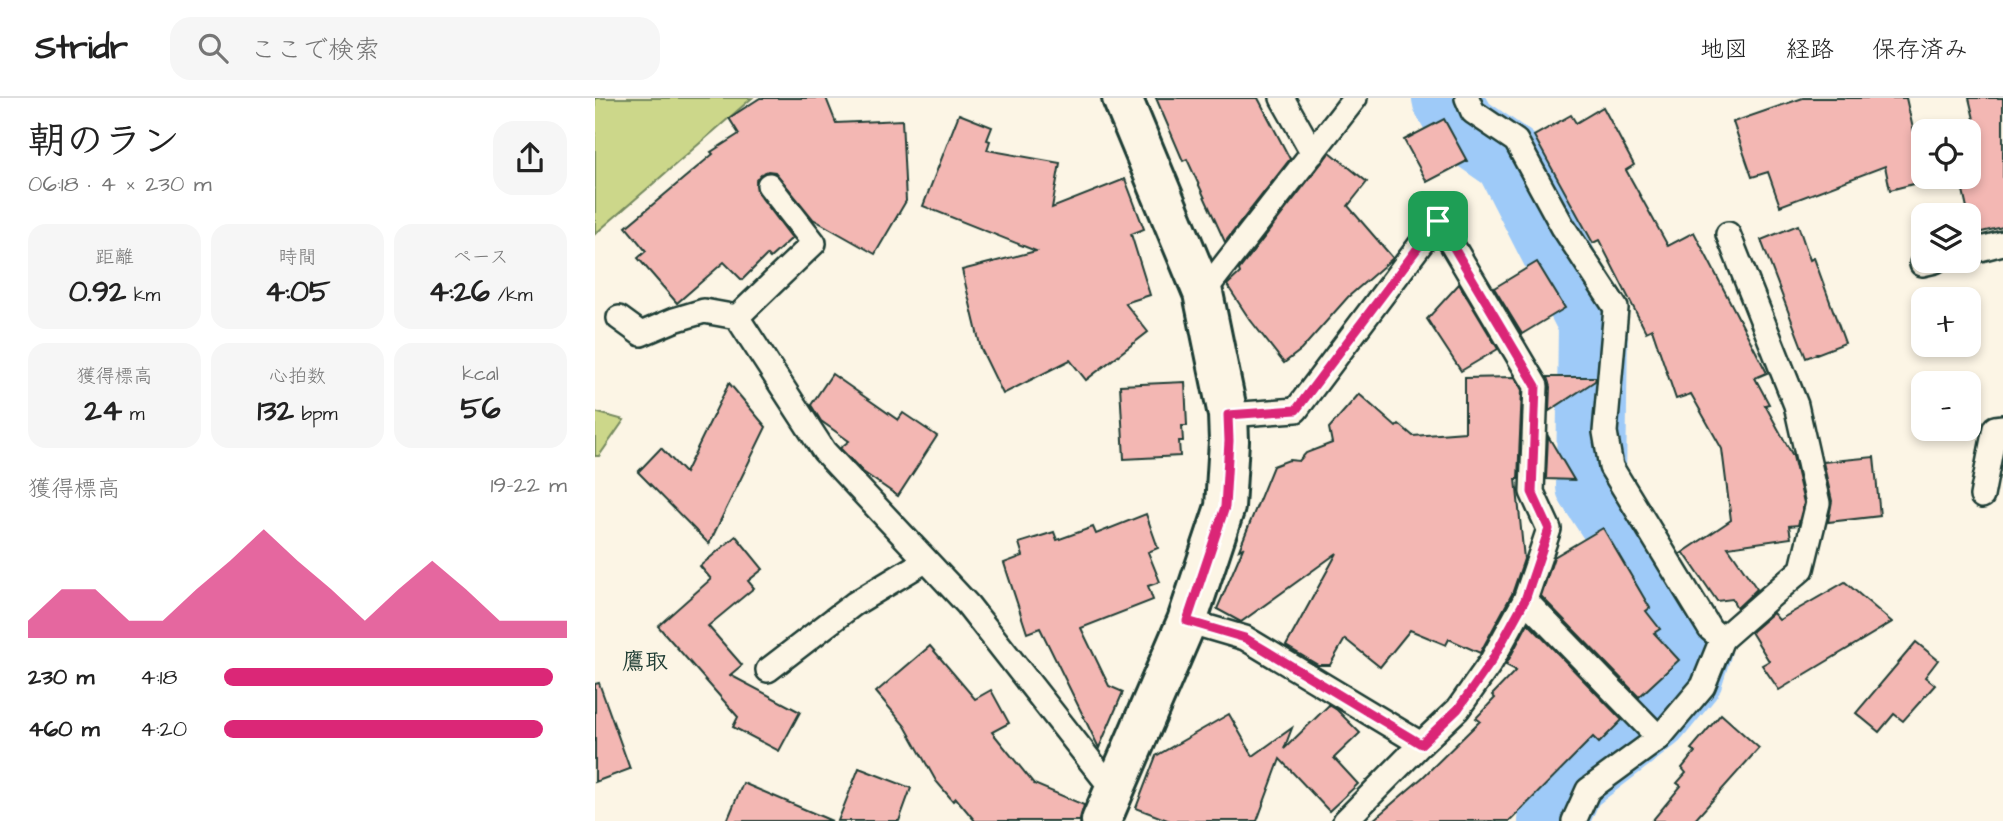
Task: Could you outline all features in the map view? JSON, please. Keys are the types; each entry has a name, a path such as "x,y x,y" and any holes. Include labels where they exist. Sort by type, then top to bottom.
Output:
{"street":[{"path":"1107,806 1187,621 1225,507 1229,441 1228,415 1203,293 1122,98"}],"lane":[{"path":"1282,98 1313,153"},
{"path":"1203,293 1355,98"},
{"path":"1467,98 1473,112 1516,141 1563,227 1616,307 1605,432 1611,467 1710,629 1722,639"},
{"path":"737,317 814,243 769,186"},
{"path":"1228,415 1296,410 1438,221 1536,386 1532,492 1549,529 1525,600 1491,662 1458,709 1345,821"},
{"path":"1574,821 1588,790 1658,736 1703,686 1722,639 1802,569 1818,503 1796,405 1728,234"},
{"path":"1981,249 2003,243"},
{"path":"619,318 641,334 674,320 704,312 737,317 824,451 968,605 1107,806"},
{"path":"1982,496 1996,428 2003,427"},
{"path":"768,670 854,604 925,561"},
{"path":"1525,600 1658,736"},
{"path":"1187,621 1245,638 1421,744"}],"green space":[{"path":"595,98 752,98 595,234"},
{"path":"595,412 624,420 599,456 595,456"}],"building":[{"path":"760,98 826,98 836,123 902,120 906,201 875,254 813,219 775,172 761,174 756,180 758,193 792,238 770,258 767,255 742,280 724,262 677,303 638,258 646,251 626,227 713,154 711,152 739,134 729,118"},
{"path":"1156,98 1258,98 1290,159 1225,242 1187,159 1183,161"},
{"path":"1803,98 1906,98 1911,120 1911,185 1890,190 1885,166 1780,206 1768,172 1752,177 1733,122"},
{"path":"1969,98 2003,98 2003,227 1981,232 1981,203 1966,203 1963,189 1981,189 1981,119 1974,119"},
{"path":"1603,107 1634,165 1626,170 1668,246 1694,232 1767,373 1755,378 1769,404 1765,405 1793,456 1804,503 1798,525 1789,526 1791,538 1728,547 1757,589 1737,608 1732,599 1717,601 1682,553 1731,520 1722,449 1691,394 1676,399 1652,329 1646,332 1599,240 1593,243 1534,136 1571,115 1576,123"},
{"path":"959,114 992,127 987,140 990,141 987,150 1060,163 1052,208 1125,179 1144,229 1131,234 1150,295 1125,303 1148,332 1086,380 1070,360 1003,394 981,349 962,270 1036,251 923,206"},
{"path":"1444,119 1467,161 1427,182 1404,140"},
{"path":"1330,152 1367,182 1348,206 1393,258 1348,297 1301,350 1284,363 1227,285 1240,273 1239,270"},
{"path":"1798,225 1810,260 1814,258 1845,343 1806,358 1761,240"},
{"path":"1537,262 1565,308 1522,334 1494,288"},
{"path":"1459,284 1498,349 1461,371 1427,319"},
{"path":"832,374 898,420 903,413 937,436 898,496 863,472 840,448 849,441 821,421 811,405"},
{"path":"1515,377 1522,390 1516,479 1524,559 1512,594 1480,653 1449,639 1446,645 1410,630 1380,667 1345,639 1330,665 1318,665 1286,646 1337,553 1241,622 1217,609 1273,466 1289,460 1299,461 1306,453 1332,443 1329,428 1359,394 1396,427 1399,424 1413,436 1465,432 1465,378"},
{"path":"1547,377 1596,377 1595,381 1549,411 1550,387"},
{"path":"1185,382 1187,426 1182,426 1180,456 1124,459 1120,385"},
{"path":"729,383 766,427 709,544 638,472 661,448 685,473"},
{"path":"1548,436 1574,480 1546,479"},
{"path":"1874,457 1880,516 1828,522 1832,501 1823,462"},
{"path":"1146,514 1158,548 1148,552 1160,582 1148,586 1153,600 1081,628 1109,686 1123,692 1099,748 1040,628 1027,633 1004,563 1023,556 1019,543 1054,532 1057,540 1093,527 1096,534"},
{"path":"1603,528 1650,608 1646,611 1660,629 1654,633 1679,660 1639,697 1541,596 1554,557"},
{"path":"736,536 763,569 748,581 754,588 708,626 742,665 730,675 800,712 779,751 733,727 738,717 658,626 711,579 700,566"},
{"path":"1845,582 1892,622 1779,690 1762,665 1769,661 1751,632 1773,613 1779,620"},
{"path":"1528,623 1622,720 1599,743 1593,737 1510,821 1372,821 1423,777 1480,721 1476,718 1495,698 1492,695 1516,670 1506,665"},
{"path":"1916,642 1938,660 1925,677 1935,685 1903,721 1894,714 1879,732 1856,713"},
{"path":"930,646 975,699 991,690 1009,723 992,732 1034,784 1084,805 1080,821 975,821 956,798 953,801 936,781 905,726 876,692"},
{"path":"599,683 630,769 595,782 595,684"},
{"path":"1329,705 1360,733 1334,758 1358,784 1329,811 1280,759 1257,821 1170,821 1136,808 1156,756 1229,714 1253,756 1292,728 1284,749"},
{"path":"1721,714 1759,748 1694,821 1652,821 1681,786 1677,783 1686,773 1682,768 1695,752 1691,749"},
{"path":"859,768 911,788 899,821 838,821"},
{"path":"743,783 832,821 727,821"}],"waterway":[{"path":"1447,98 1463,127 1509,159 1593,323 1591,486 1697,648 1688,677 1655,717 1570,782 1553,821"}],"district":[{"name":"鷹取","path":"645,661"}],"route":[{"path":"1438,221 1536,386 1532,492 1549,529 1525,600 1491,662 1458,709 1421,744 1245,638 1187,621 1225,507 1228,415 1296,410 1438,221"}]}
